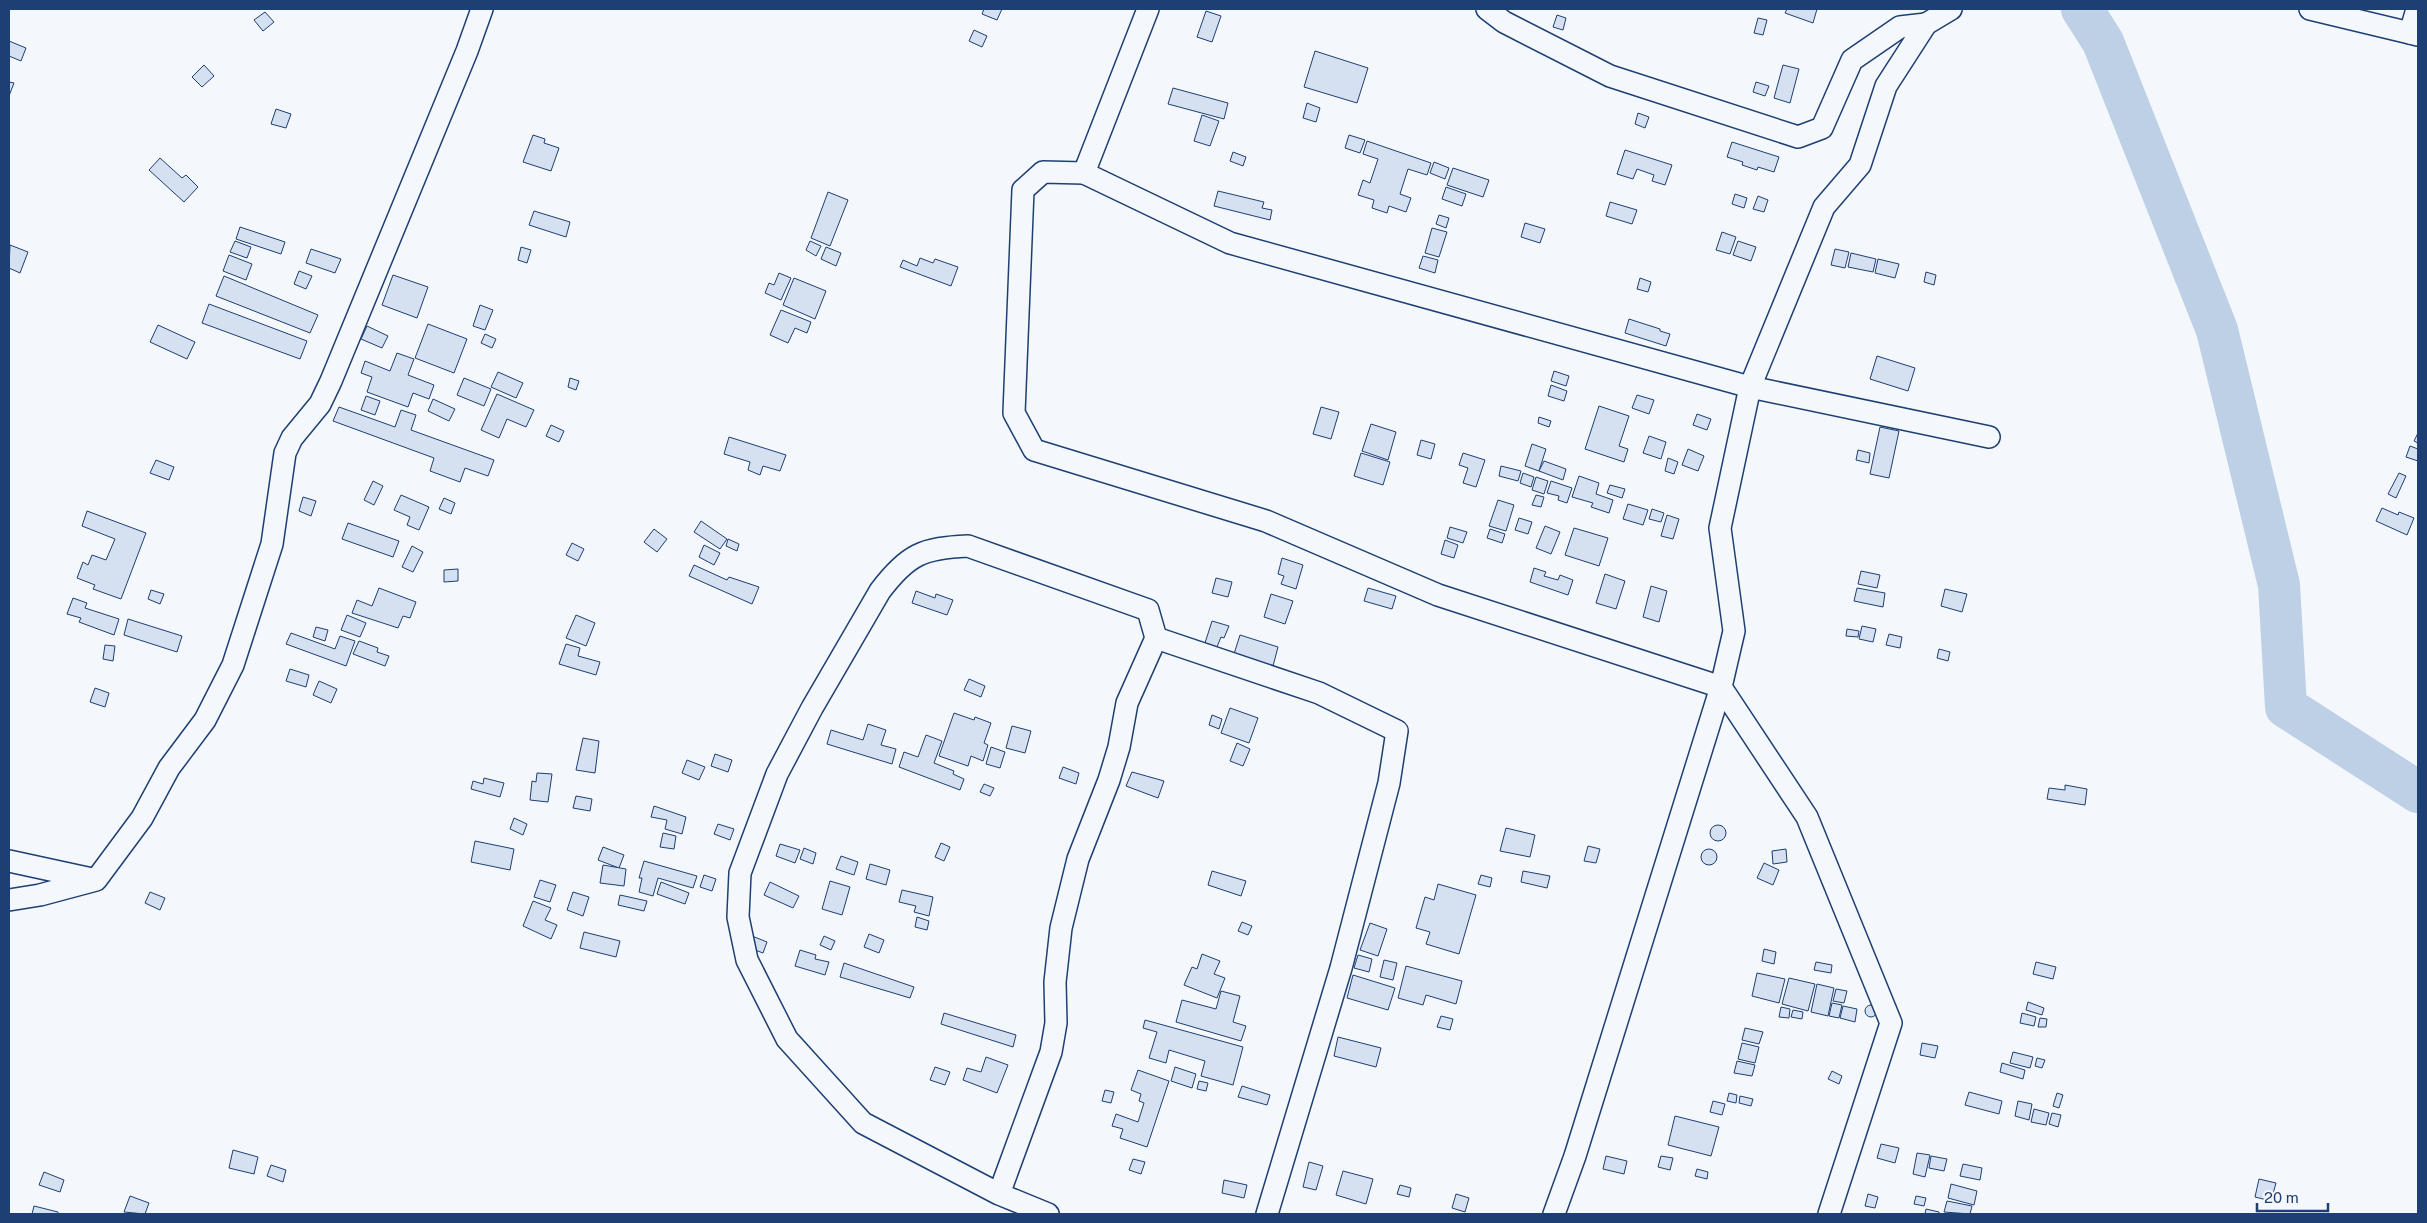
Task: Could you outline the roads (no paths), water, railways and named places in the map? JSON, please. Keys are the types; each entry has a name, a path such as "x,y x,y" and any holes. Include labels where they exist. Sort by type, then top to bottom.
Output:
{"street":[{"path":"9,900 40,895 96,880 142,818 169,768 205,720 233,665 272,544 285,453 292,438 320,404 331,381 467,51 482,9"},
{"path":"1084,173 1148,9"},
{"path":"1487,9 1504,22 1610,76 1798,137 1822,128 1852,60 1900,27 1926,24 1951,9"},
{"path":"2310,9 2414,34 2417,9"},
{"path":"1554,1214 1575,1156 1721,687 1734,630 1720,528 1750,387 1824,207 1860,165 1886,86 1926,24"},
{"path":"1829,1214 1891,1023 1807,817 1721,687 1438,594 1266,520 1034,450 1014,413 1023,190 1043,172 1084,173 1230,243 1750,387 1989,437"},
{"path":"999,1194 1051,1052 1056,1023 1054,982 1061,928 1078,859 1090,824 1109,780 1119,747 1126,703 1156,638 1148,610 968,546 922,551 893,574 880,591 777,774 740,873 738,917 747,960 787,1039 863,1123 999,1194 1048,1214"},
{"path":"1156,638 1319,693 1397,731 1389,783 1341,968 1267,1214"},
{"path":"9,861 96,880"}],"waterway":[{"path":"2082,9 2103,42 2217,330 2279,585 2286,707 2418,792"}]}
